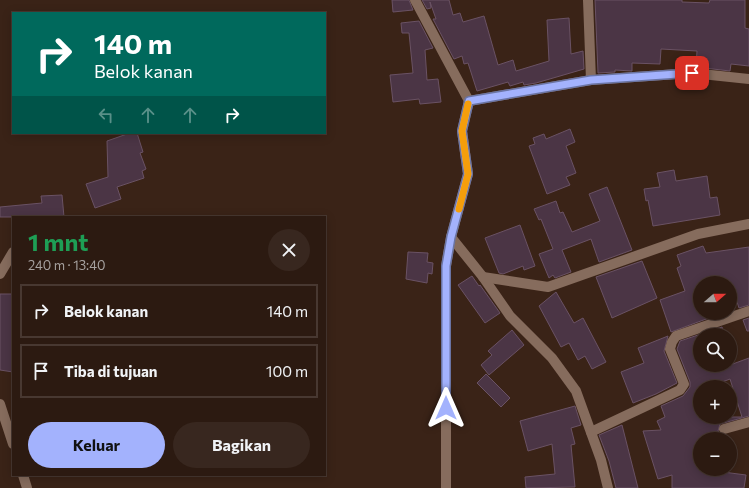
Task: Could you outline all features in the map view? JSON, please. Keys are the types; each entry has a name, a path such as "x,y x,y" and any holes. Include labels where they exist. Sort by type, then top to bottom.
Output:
{"street":[{"path":"414,0 452,73 469,101 462,131 468,174 451,237 446,266 446,488"},
{"path":"588,0 591,80"},
{"path":"469,101 591,80 692,73 749,78"},
{"path":"483,277 548,287 698,234 749,224"},
{"path":"451,237 483,277 510,316 552,358 576,391 601,460 608,488"},
{"path":"0,274 12,254"},
{"path":"591,432 680,390 684,384 670,349 676,336 749,311"},
{"path":"0,404 12,441"},
{"path":"724,429 749,422"},
{"path":"23,476 27,488"}],"building":[{"path":"392,0 409,0 413,10 393,12"},
{"path":"422,0 449,0 453,15 460,13 463,22 484,16 498,65 513,60 516,71 549,61 547,20 569,18 571,54 583,51 584,69 536,83 524,85 523,82 510,86 508,82 477,91 468,63 464,64 462,56 454,59 433,19 436,19 430,2 431,8 427,9"},
{"path":"595,0 682,0 682,2 709,3 710,0 745,0 745,28 749,29 749,66 731,64 730,71 696,67 697,51 661,49 660,64 632,63 632,71 615,70 615,72 598,73"},
{"path":"419,21 433,48 425,50 427,80 438,79 441,102 420,104 419,99 393,102 390,75 413,73 409,33 402,33 401,23"},
{"path":"570,129 575,142 566,146 576,173 566,177 570,185 547,194 529,146 535,144 533,138 544,134 546,139"},
{"path":"127,134 137,134 143,152 140,153 146,169 142,171 144,178 117,187 121,199 95,208 86,184 108,177 107,141"},
{"path":"674,170 676,181 707,176 710,198 717,197 720,215 653,226 648,200 646,201 644,189 660,187 657,173"},
{"path":"607,187 632,250 599,262 591,239 562,250 571,272 555,278 553,275 549,278 539,254 553,249 541,219 539,220 534,209 556,201 560,213 563,212 572,232 600,221 589,194"},
{"path":"62,195 64,216 0,217 0,207 42,203 41,196"},
{"path":"520,225 535,266 524,270 523,266 503,274 499,273 485,238"},
{"path":"703,246 706,253 749,247 749,305 739,308 737,302 737,276 693,276 693,320 703,320 671,332 660,300 685,291 677,268 681,266 677,255"},
{"path":"408,252 428,253 427,262 433,263 432,274 428,273 427,283 406,279"},
{"path":"642,261 657,298 612,318 596,277"},
{"path":"472,276 500,313 485,323 458,285"},
{"path":"556,292 574,323 583,318 606,362 592,369 585,356 578,360 569,343 561,347 539,306"},
{"path":"0,294 12,294 12,372 0,370"},
{"path":"749,318 749,331 747,331 743,320"},
{"path":"512,330 524,345 489,375 481,365 492,355 488,351"},
{"path":"668,336 664,351 677,383 656,394 633,403 621,372 644,363 638,348"},
{"path":"693,337 693,372 737,372 737,362 749,358 749,416 737,419 737,417 742,417 737,401 737,380 693,380 693,424 720,424 719,432 693,432 693,476 737,476 737,474 746,475 744,488 672,488 672,475 658,479 643,431 661,430 657,421 665,417 661,406 683,396 690,387 690,382 677,349 680,341"},
{"path":"486,374 510,398 501,407 477,383"},
{"path":"575,406 581,425 571,428 575,444 571,445 575,487 526,488 525,477 555,474 552,444 528,451 520,421"},
{"path":"622,425 638,488 616,488 609,461 599,435"}],"slow traffic":[{"path":"459,209 468,174 462,131 468,104"}],"route":[{"path":"446,408 446,266 451,237 468,174 462,131 469,101 591,80 692,73"}]}
